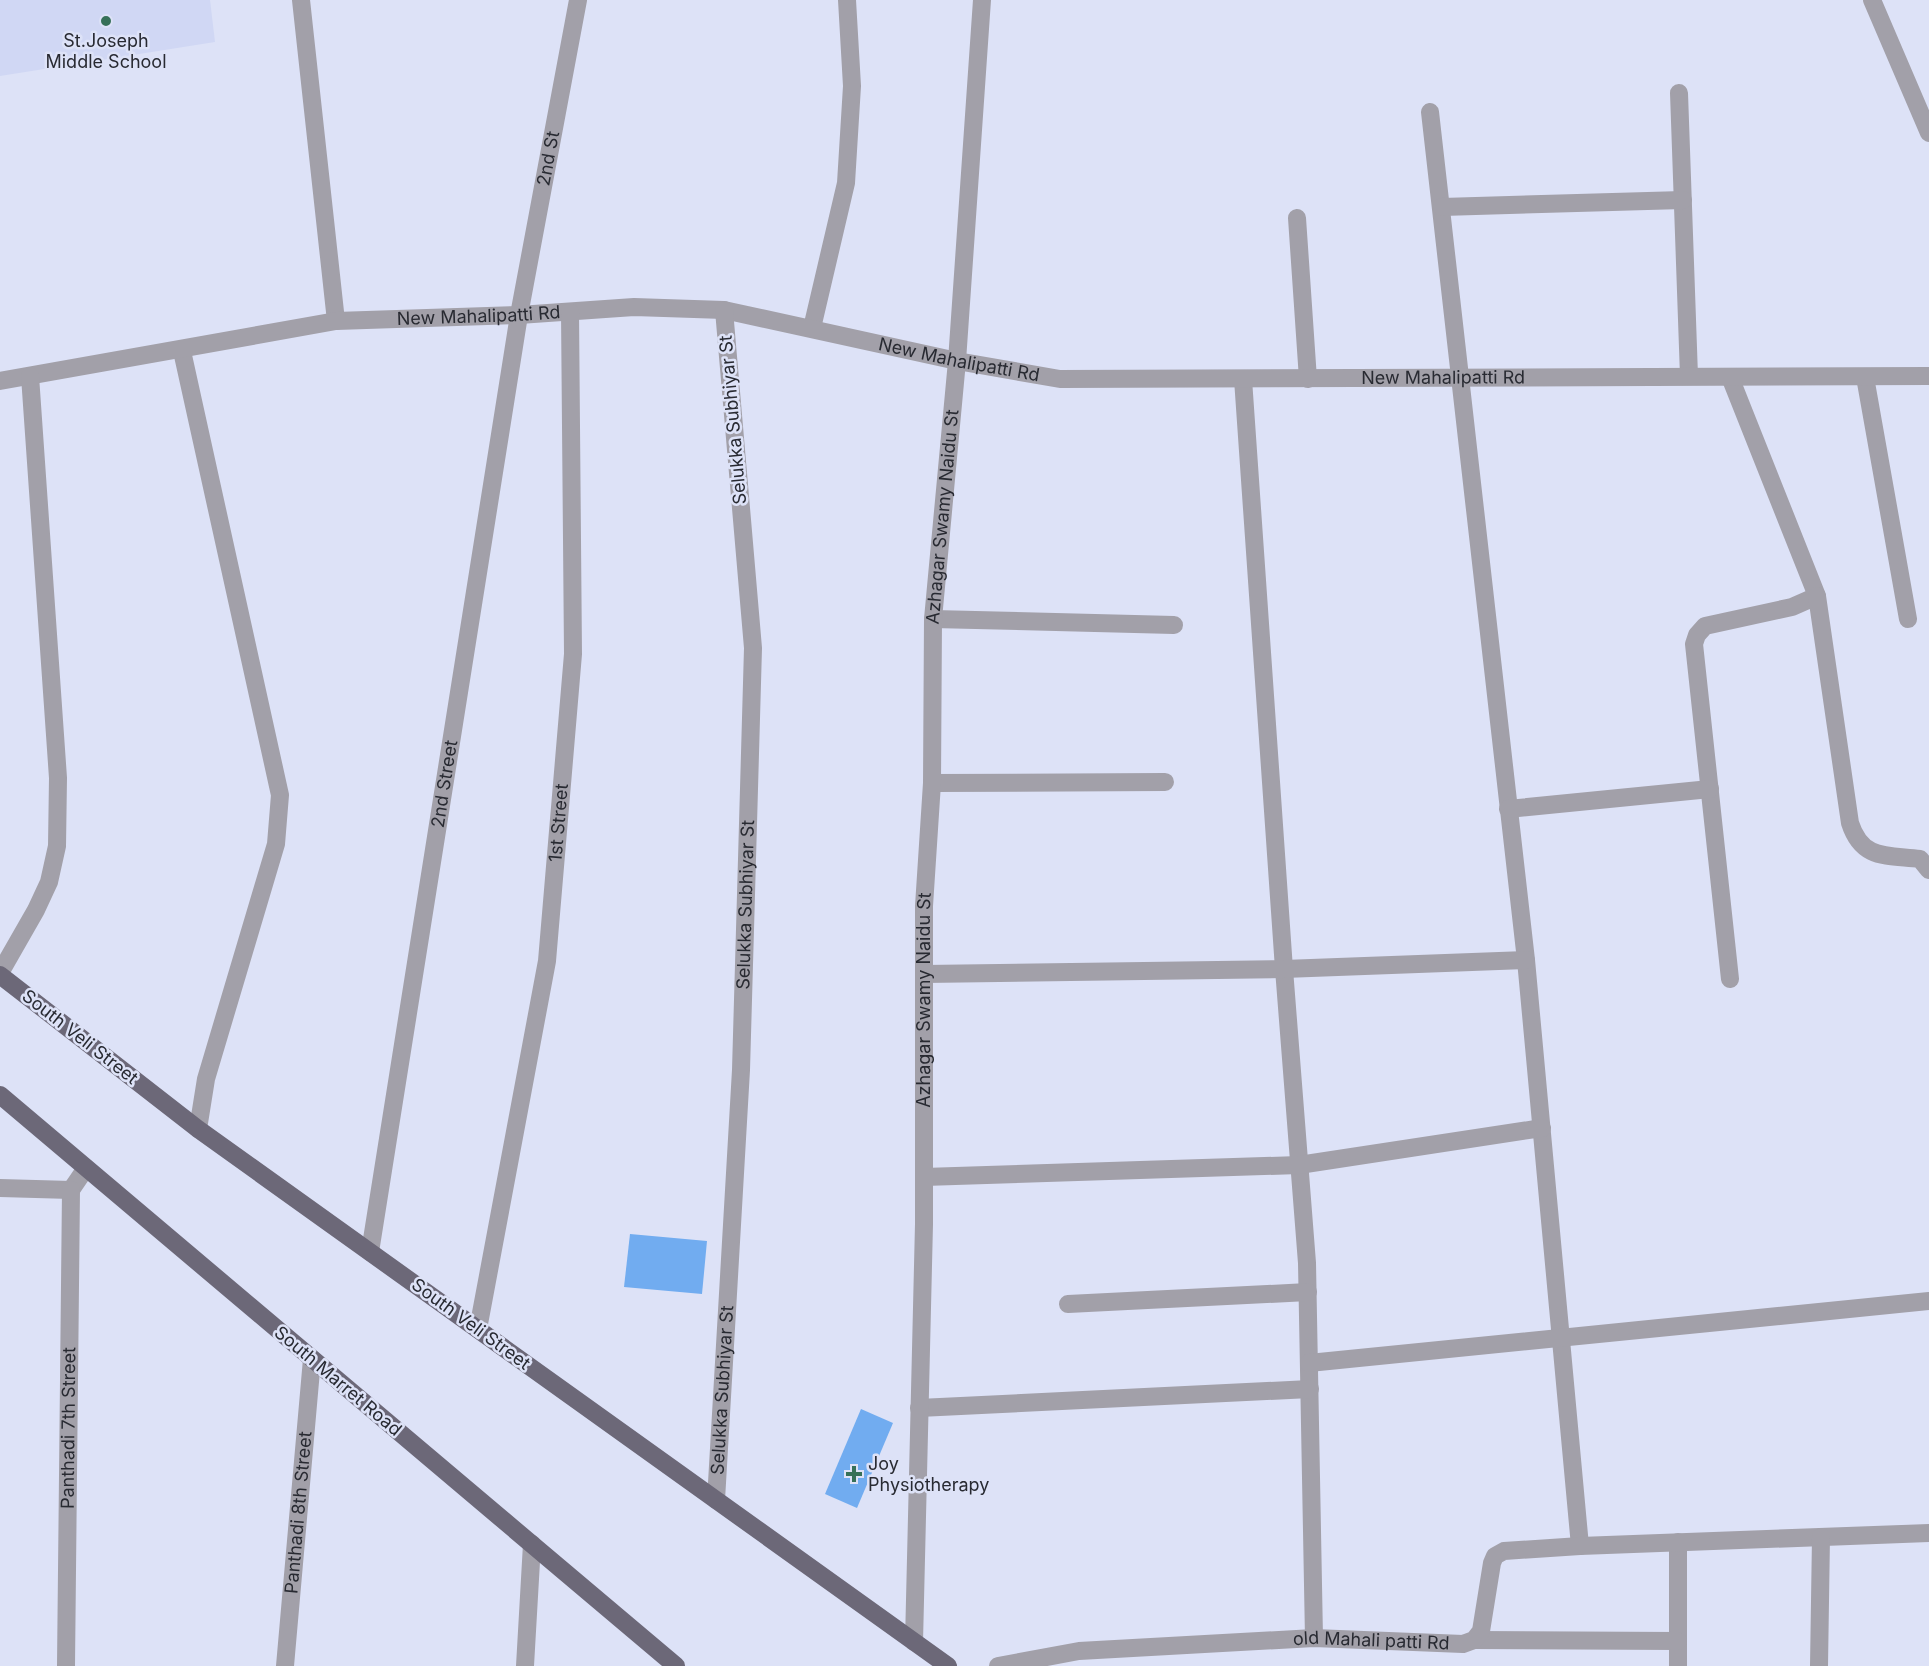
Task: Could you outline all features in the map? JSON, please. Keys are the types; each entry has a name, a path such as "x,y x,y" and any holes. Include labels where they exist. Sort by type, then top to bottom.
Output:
{"main road":[{"name":"South Veli Street","path":"0,974 198,1128 948,1666"},
{"name":"South Marret Road","path":"0,1095 676,1666"}],"street":[{"path":"301,0 336,321"},
{"name":"2nd St","path":"519,315 578,0"},
{"path":"812,328 846,183 852,86 846,0"},
{"name":"Azhagar Swamy Naidu St","path":"914,1641 924,1177 924,906 932,783 933,619 957,362 982,0"},
{"path":"1872,0 1929,133"},
{"path":"1679,93 1689,376"},
{"path":"1430,112 1462,377 1526,960 1580,1545"},
{"path":"1442,207 1683,200"},
{"path":"1296,218 1308,379"},
{"name":"New Mahalipatti Rd","path":"0,381 182,351 336,321 519,315 634,307 723,310 957,362 1060,380 1929,376"},
{"name":"Selukka Subhiyar St","path":"716,1500 741,1070 753,648 723,310"},
{"name":"1st Street","path":"478,1329 547,962 573,654 570,312"},
{"name":"2nd Street","path":"370,1252 519,315"},
{"path":"182,351 280,795 276,844 206,1079 198,1128"},
{"path":"0,974 36,910 48,882 57,846 58,778 30,376"},
{"path":"1865,376 1908,619"},
{"path":"1730,377 1817,596 1850,823 1855,840 1871,852 1920,859 1929,870"},
{"path":"1243,379 1308,1292 1314,1638"},
{"path":"1730,979 1694,644 1697,635 1705,626 1792,607 1817,596"},
{"path":"933,619 1174,625"},
{"path":"932,783 1165,782"},
{"path":"1508,809 1710,789"},
{"path":"924,974 1284,969 1526,960"},
{"path":"924,1177 1299,1165 1542,1128"},
{"path":"0,1188 71,1190 86,1168"},
{"name":"Panthadi 7th Street","path":"66,1666 71,1190"},
{"path":"1068,1304 1308,1292"},
{"path":"1309,1363 1560,1336 1929,1301"},
{"name":"Panthadi 8th Street","path":"285,1666 312,1359"},
{"path":"920,1408 1310,1389"},
{"name":"old Mahali patti Rd","path":"998,1666 1079,1651 1314,1638 1450,1645 1474,1640 1481,1631 1495,1556 1504,1551 1580,1545 1929,1533"},
{"path":"1819,1666 1821,1537"},
{"path":"1678,1542 1678,1666"},
{"path":"525,1666 532,1544"},
{"path":"1474,1640 1678,1641"}],"shaded area":[{"name":"St.Joseph Middle School","path":"0,0 210,0 215,42 0,76"}],"building":[{"path":"630,1234 707,1241 702,1294 624,1287"},
{"path":"861,1409 893,1423 857,1508 825,1494"}],"place":[{"name":"St.Joseph Middle School","path":"106,21"},
{"name":"Joy Physiotherapy","path":"854,1474"}]}
